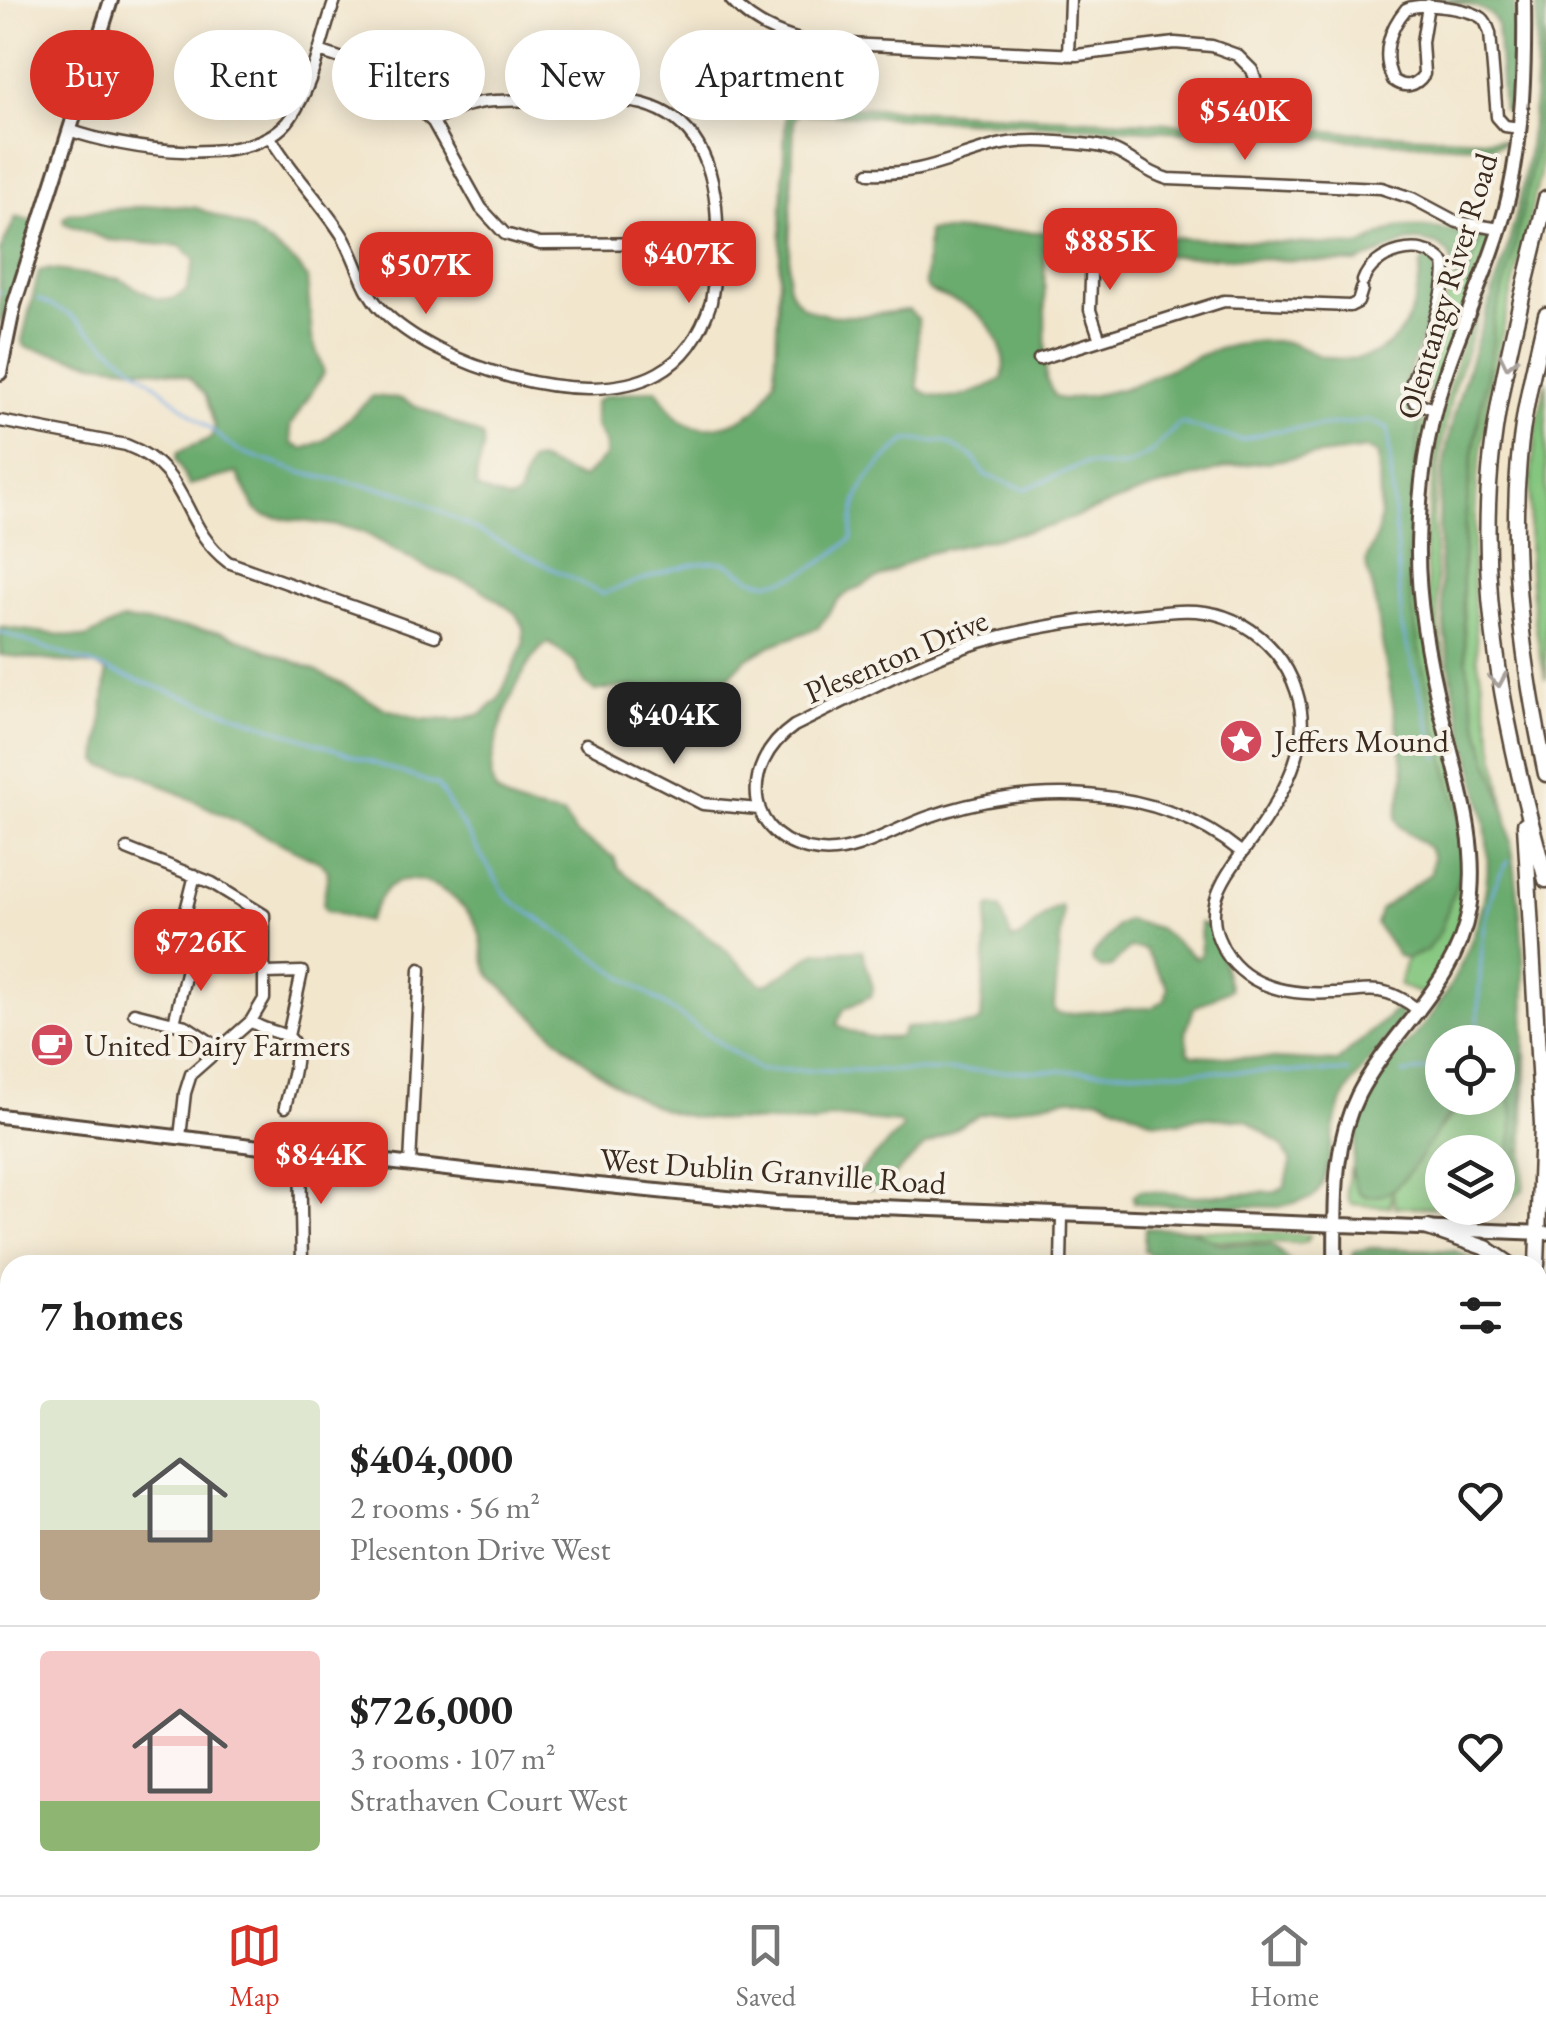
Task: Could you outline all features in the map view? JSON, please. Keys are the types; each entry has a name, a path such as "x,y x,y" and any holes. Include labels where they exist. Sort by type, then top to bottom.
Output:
{"highway":[{"path":"1546,199 1500,398 1488,522 1495,659 1506,725 1546,880"},
{"path":"1546,315 1527,402 1515,522 1516,582 1530,694 1546,774"},
{"path":"1530,694 1546,723"},
{"path":"1524,798 1542,1124 1542,1233"},
{"path":"1428,1228 1496,1255"}],"main road":[{"path":"0,373 14,305 111,0"},
{"name":"Olentangy River Road","path":"1335,1255 1334,1192 1346,1121 1375,1067 1438,987 1456,954 1469,906 1472,865 1466,812 1428,655 1418,546 1434,410 1500,229 1520,128 1524,0"},
{"name":"West Dublin Granville Road","path":"0,1116 749,1202 1542,1233"}],"street":[{"path":"69,130 124,146 158,149 236,148 270,137 294,112 335,0"},
{"path":"731,0 756,22 779,35 808,42 1068,55 1096,55 1174,43 1224,49 1252,70 1256,82 1256,128"},
{"path":"1068,55 1070,0"},
{"path":"1428,5 1422,42 1426,70 1416,84 1400,85 1393,80 1388,69 1388,42 1406,9 1428,5 1465,12 1484,20 1491,40 1495,112 1506,126 1520,128"},
{"path":"319,51 394,85 433,122 481,208 505,234 540,244 714,243"},
{"path":"270,137 343,238 366,289 384,312 434,347 540,383 612,388 634,384 662,371 689,347 706,318 713,286 716,196 710,166 680,124 645,104 626,102 468,103 433,122"},
{"path":"870,173 930,169 1008,144 1092,145 1115,150 1156,176 1168,179 1380,188 1412,198 1456,222 1500,229"},
{"path":"1092,250 1090,310 1100,340"},
{"path":"1039,359 1224,301 1350,306 1358,302 1368,268 1377,260 1428,250 1444,263 1444,284 1410,387 1414,401 1434,410"},
{"path":"0,420 126,445 143,452 172,476 204,538 228,562 435,636"},
{"name":"Plesenton Drive","path":"758,809 756,779 763,757 776,739 794,726 900,676 978,643 1035,628 1119,616 1207,612 1247,627 1266,642 1288,671 1301,708 1302,732 1292,770 1226,871 1215,896 1214,920 1230,960 1268,987 1290,991 1384,992 1419,1010"},
{"path":"586,744 703,804 758,809 774,831 795,846 824,852 988,800 1077,795 1121,799 1165,811 1200,825 1241,852"},
{"path":"127,849 195,875 264,915 264,999 251,1021 190,1074 180,1136"},
{"path":"176,950 195,875"},
{"path":"174,1023 190,956"},
{"path":"410,1164 420,968"},
{"path":"266,973 302,972 288,1036 297,1052 285,1107"},
{"path":"134,1013 198,1032 218,1047"},
{"path":"251,1021 260,1029 288,1036"},
{"path":"300,1151 302,1255"},
{"path":"1061,1255 1062,1216"}],"green space":[{"path":"1432,0 1515,0 1510,111 1503,110 1497,24 1493,17 1469,5"},
{"path":"1537,0 1546,0 1541,114 1535,156 1512,262 1494,320 1470,473 1463,572 1470,686 1507,820 1520,910 1525,1000 1516,1181 1515,1135 1512,1135 1515,1025 1425,1025 1425,1115 1449,1115 1435,1135 1425,1135 1425,1150 1404,1179 1386,1193 1369,1197 1358,1192 1353,1164 1367,1103 1386,1068 1429,1018 1454,978 1479,918 1487,876 1485,822 1454,689 1445,630 1440,494 1462,386 1508,246 1523,185 1536,62"},
{"path":"1546,34 1546,127 1540,172 1490,384 1477,480 1472,566 1478,661 1506,814 1469,680 1464,553 1494,320 1512,262 1535,156"},
{"path":"879,108 1505,143 1493,147 879,117"},
{"path":"786,120 794,120 788,283 795,298 806,308 839,316 909,310 918,319 918,388 938,397 982,389 1002,379 1004,370 998,341 981,316 963,304 929,291 925,284 928,231 1044,232 1358,246 1394,229 1413,227 1481,239 1468,277 1460,282 1448,253 1438,245 1419,241 1407,242 1357,263 1152,255 1128,245 1099,240 1044,247 1046,379 1055,397 1065,400 1125,388 1212,351 1251,342 1286,342 1321,356 1365,357 1382,349 1406,323 1421,264 1426,258 1434,262 1431,309 1405,384 1406,397 1420,425 1408,535 1408,577 1419,649 1460,822 1464,863 1440,932 1426,951 1406,959 1398,956 1376,924 1380,910 1431,873 1433,858 1429,848 1400,827 1396,818 1405,774 1367,566 1378,530 1380,503 1378,454 1367,449 1233,466 1142,492 1051,526 928,553 848,593 837,601 818,628 770,646 746,659 722,684 681,701 667,726 667,700 660,695 633,688 595,691 586,685 574,662 549,643 538,651 517,686 494,753 491,772 497,792 524,807 563,815 576,834 614,857 618,868 721,946 761,984 768,984 816,952 862,950 873,987 871,996 844,1009 837,1024 859,1034 900,1037 905,1028 981,1021 991,906 1000,908 1012,940 1061,906 1054,1007 1055,1012 1063,1014 1153,1007 1165,1000 1168,987 1144,949 1129,948 1111,967 1102,969 1093,963 1092,956 1118,925 1128,920 1158,928 1196,958 1201,955 1200,923 1213,927 1230,989 1194,1008 1186,1031 1188,1051 1193,1055 1337,1062 1396,1010 1403,1012 1392,1034 1342,1102 1325,1177 1313,1198 1279,1207 1134,1202 1133,1196 1140,1190 1197,1196 1276,1192 1285,1186 1291,1163 1282,1145 1246,1120 1196,1117 1179,1123 1154,1121 1101,1098 1069,1098 979,1115 924,1147 881,1188 869,1190 857,1182 857,1174 903,1128 899,1123 831,1117 814,1123 730,1121 697,1118 657,1107 631,1094 579,1057 490,975 478,929 452,897 426,883 400,881 379,899 367,922 326,911 323,905 328,871 321,863 135,772 105,767 98,761 107,671 96,666 0,655 0,627 85,638 122,620 223,632 317,671 386,709 421,719 456,720 482,714 498,700 524,644 523,627 515,613 477,586 427,568 363,532 266,516 256,510 237,473 189,485 176,459 178,452 210,439 215,428 206,396 189,377 95,363 25,347 22,341 39,271 120,279 157,299 172,299 186,291 195,260 180,246 108,240 64,223 63,217 71,213 165,205 197,208 249,229 297,264 307,278 312,338 324,373 290,426 292,444 303,449 325,440 373,396 401,399 482,436 478,489 510,501 518,496 529,462 538,460 582,479 605,457 605,443 595,425 595,402 605,396 656,389 680,420 697,427 717,426 754,411 775,378"},
{"path":"16,217 35,221 6,315 0,323 0,251"},
{"path":"1483,233 1488,236 1489,245 1434,389 1421,395 1415,387 1455,276 1460,282 1468,277"},
{"path":"1490,281 1452,393 1433,515 1439,625 1453,716 1467,773 1431,636 1425,542 1440,416 1461,347"},
{"path":"1546,381 1546,680 1533,606 1529,530 1533,455"},
{"path":"1418,415 1423,418 1426,432 1415,545 1459,787 1467,868 1465,901 1451,953 1422,994 1399,986 1406,959 1426,951 1464,863 1460,822 1419,649 1408,577"},
{"path":"1526,1053 1523,1189 1515,1198"},
{"path":"1453,1115 1513,1117 1512,1135 1435,1135"},
{"path":"1425,1148 1425,1207 1395,1207 1392,1192 1390,1207 1351,1204 1347,1190 1351,1167 1352,1176 1392,1191"},
{"path":"1145,1228 1190,1229 1218,1243 1272,1245 1283,1255 1150,1255 1144,1251"},
{"path":"1190,1229 1310,1235 1301,1243 1212,1240"},
{"path":"1354,1251 1455,1251 1464,1255 1352,1255"}],"waterway":[{"path":"38,299 70,315 236,450 302,473 404,493 602,594 662,573 710,562 722,562 768,582 808,570 852,538 856,506 866,482 907,440 945,442 972,456 985,475 1025,489 1083,464 1124,467 1152,452 1180,423 1240,440 1273,431 1370,421 1388,429 1402,628 1438,758"},
{"path":"0,632 437,785 508,898 759,1070 1349,1072"},
{"path":"1478,1025 1486,921 1499,877 1509,861"},
{"path":"1403,1074 1425,1070"}],"place":[{"name":"Jeffers Mound","path":"1241,741"},
{"name":"United Dairy Farmers","path":"52,1045"}]}
